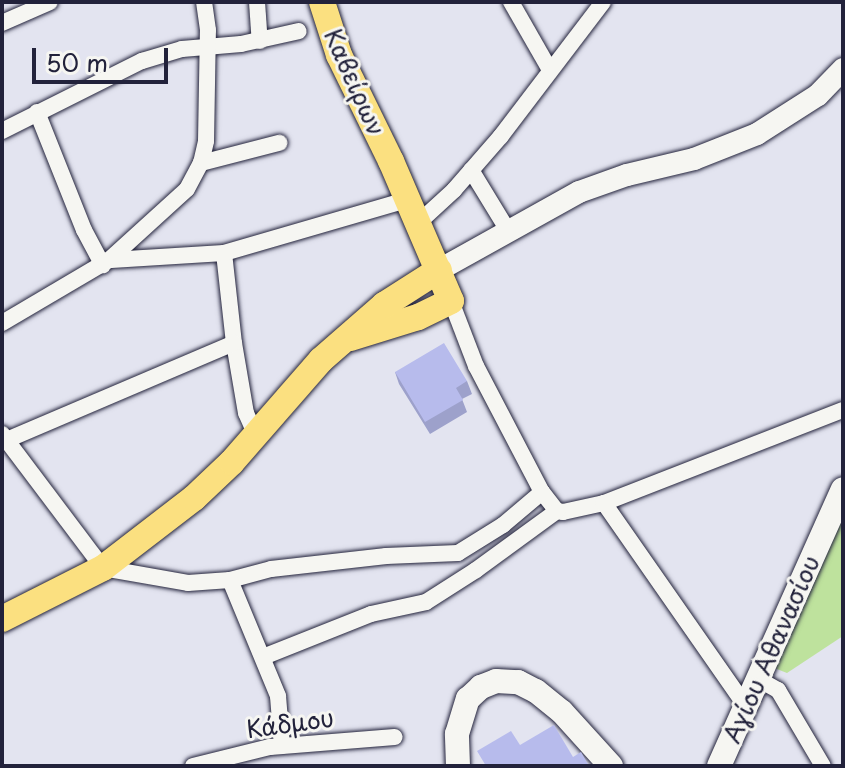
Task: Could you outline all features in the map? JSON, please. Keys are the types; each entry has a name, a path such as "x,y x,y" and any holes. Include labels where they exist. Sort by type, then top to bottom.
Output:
{"main road":[{"name":"Καβείρων","path":"322,2 339,55 391,161 451,301"},
{"path":"2,619 103,568 213,481 340,343 384,305 439,270"},
{"path":"340,343 418,317 451,301"},
{"name":"Αγίου Αθανασίου","path":"719,766 843,489"},
{"path":"458,766 457,734 468,699 481,687 496,681 518,682 536,691 562,712 611,766"}],"street":[{"path":"2,23 48,2"},
{"path":"3,321 106,262 187,189 201,163 206,141 204,2"},
{"path":"257,2 260,41"},
{"path":"511,2 550,70"},
{"path":"416,225 471,170 603,2"},
{"path":"2,131 142,61 182,49 260,41 299,31"},
{"path":"439,270 507,229 605,181 694,159 757,134 818,95 843,69"},
{"path":"37,112 84,230 106,262"},
{"path":"201,163 279,143"},
{"path":"471,170 507,229"},
{"path":"106,262 224,253 406,200"},
{"path":"224,253 246,413 256,435"},
{"path":"451,301 476,366 542,492 557,511 604,503 843,410"},
{"path":"234,343 4,439 103,568 188,583 230,580 271,569 458,553 503,525 542,492"},
{"path":"604,503 745,705"},
{"path":"263,657 371,614 426,602 557,511"},
{"path":"230,580 263,657 281,710 282,746"},
{"path":"758,679 778,690 823,766"},
{"name":"Κάδμου","path":"193,766 282,746 395,737"}],"green space":[{"path":"843,511 843,636 787,673 769,666"}],"building":[{"path":"444,343 467,381 456,388 463,400 425,422 395,372"},
{"path":"554,725 573,757 581,752 589,766 486,766 477,751 511,731 520,745"}]}
